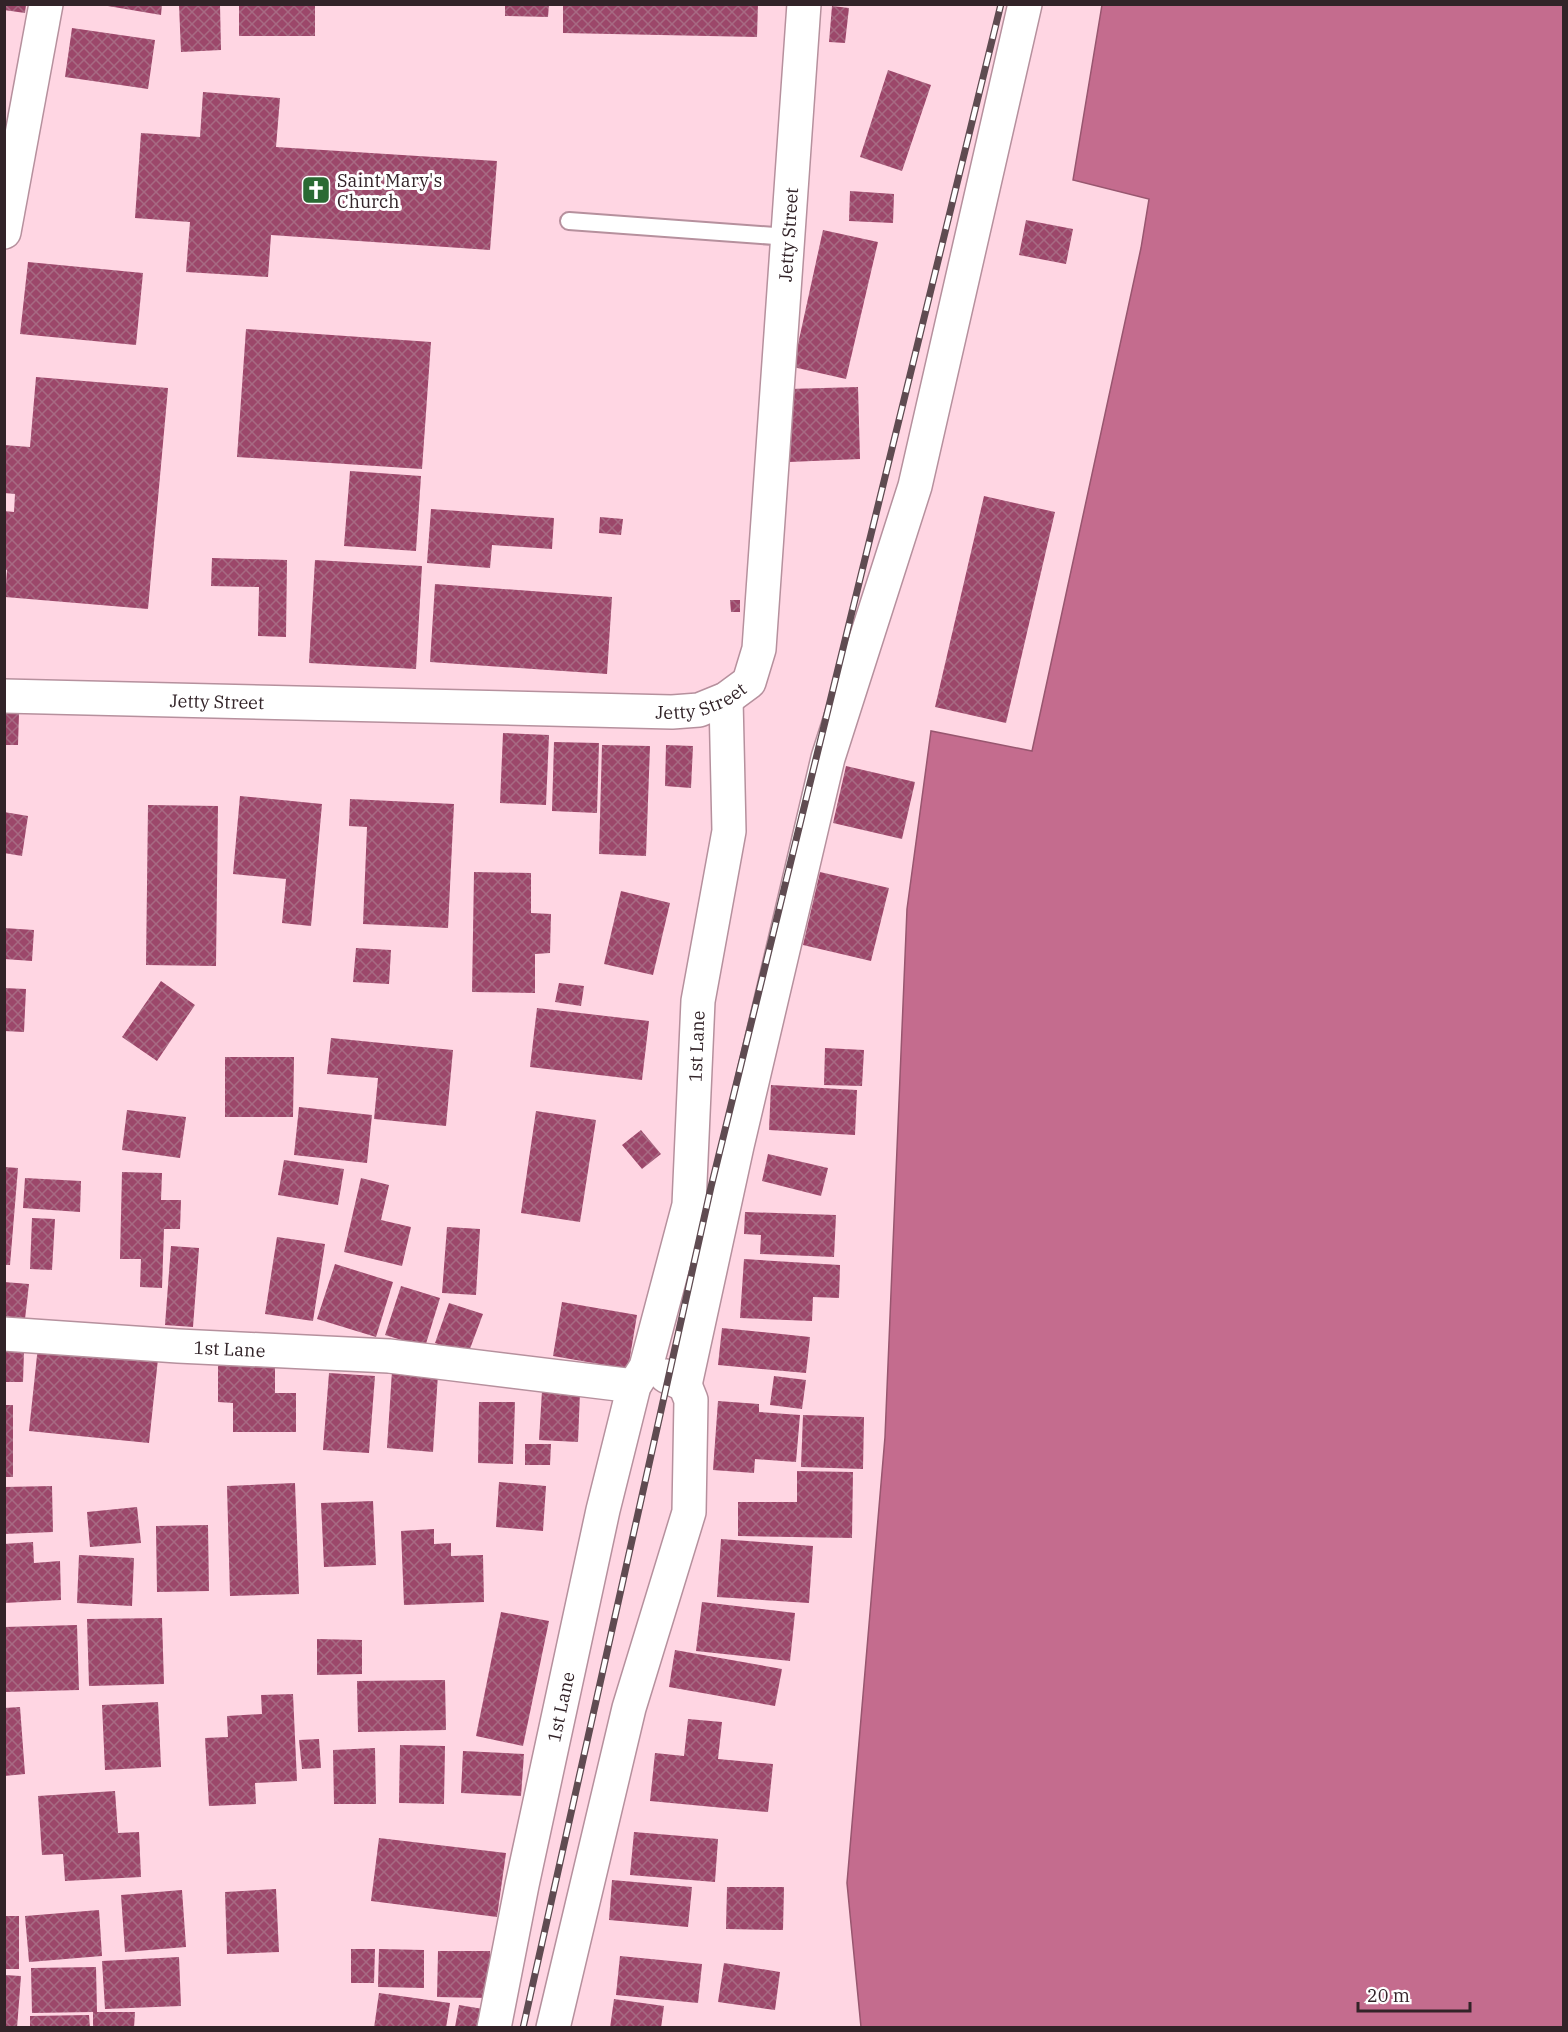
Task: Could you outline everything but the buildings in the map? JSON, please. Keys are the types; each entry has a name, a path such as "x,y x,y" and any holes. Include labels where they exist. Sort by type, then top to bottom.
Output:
{"street":[{"path":"4,232 46,4"},
{"name":"Jetty Street","path":"4,696 672,712 699,710 726,699 748,682 759,648 804,4"},
{"path":"553,2028 629,1708 688,1512 691,1400 685,1385 740,1135 828,758 915,486 1024,4"},
{"name":"1st Lane","path":"494,2028 522,1884 603,1510 689,1205 698,1001 729,831 726,699"},
{"name":"1st Lane","path":"4,1334 178,1346 389,1356 640,1377"},
{"path":"640,1377 685,1385"}],"lane":[{"path":"569,221 788,237"}],"shaded area":[{"path":"1102,5 1563,5 1563,2027 861,2027 847,1883 885,1437 907,909 931,731 1032,751 1141,248 1149,199 1073,180"}],"railway":[{"path":"523,2028 711,1187 1001,4"}],"place":[{"name":"Saint Mary's Church","path":"316,190"}]}
